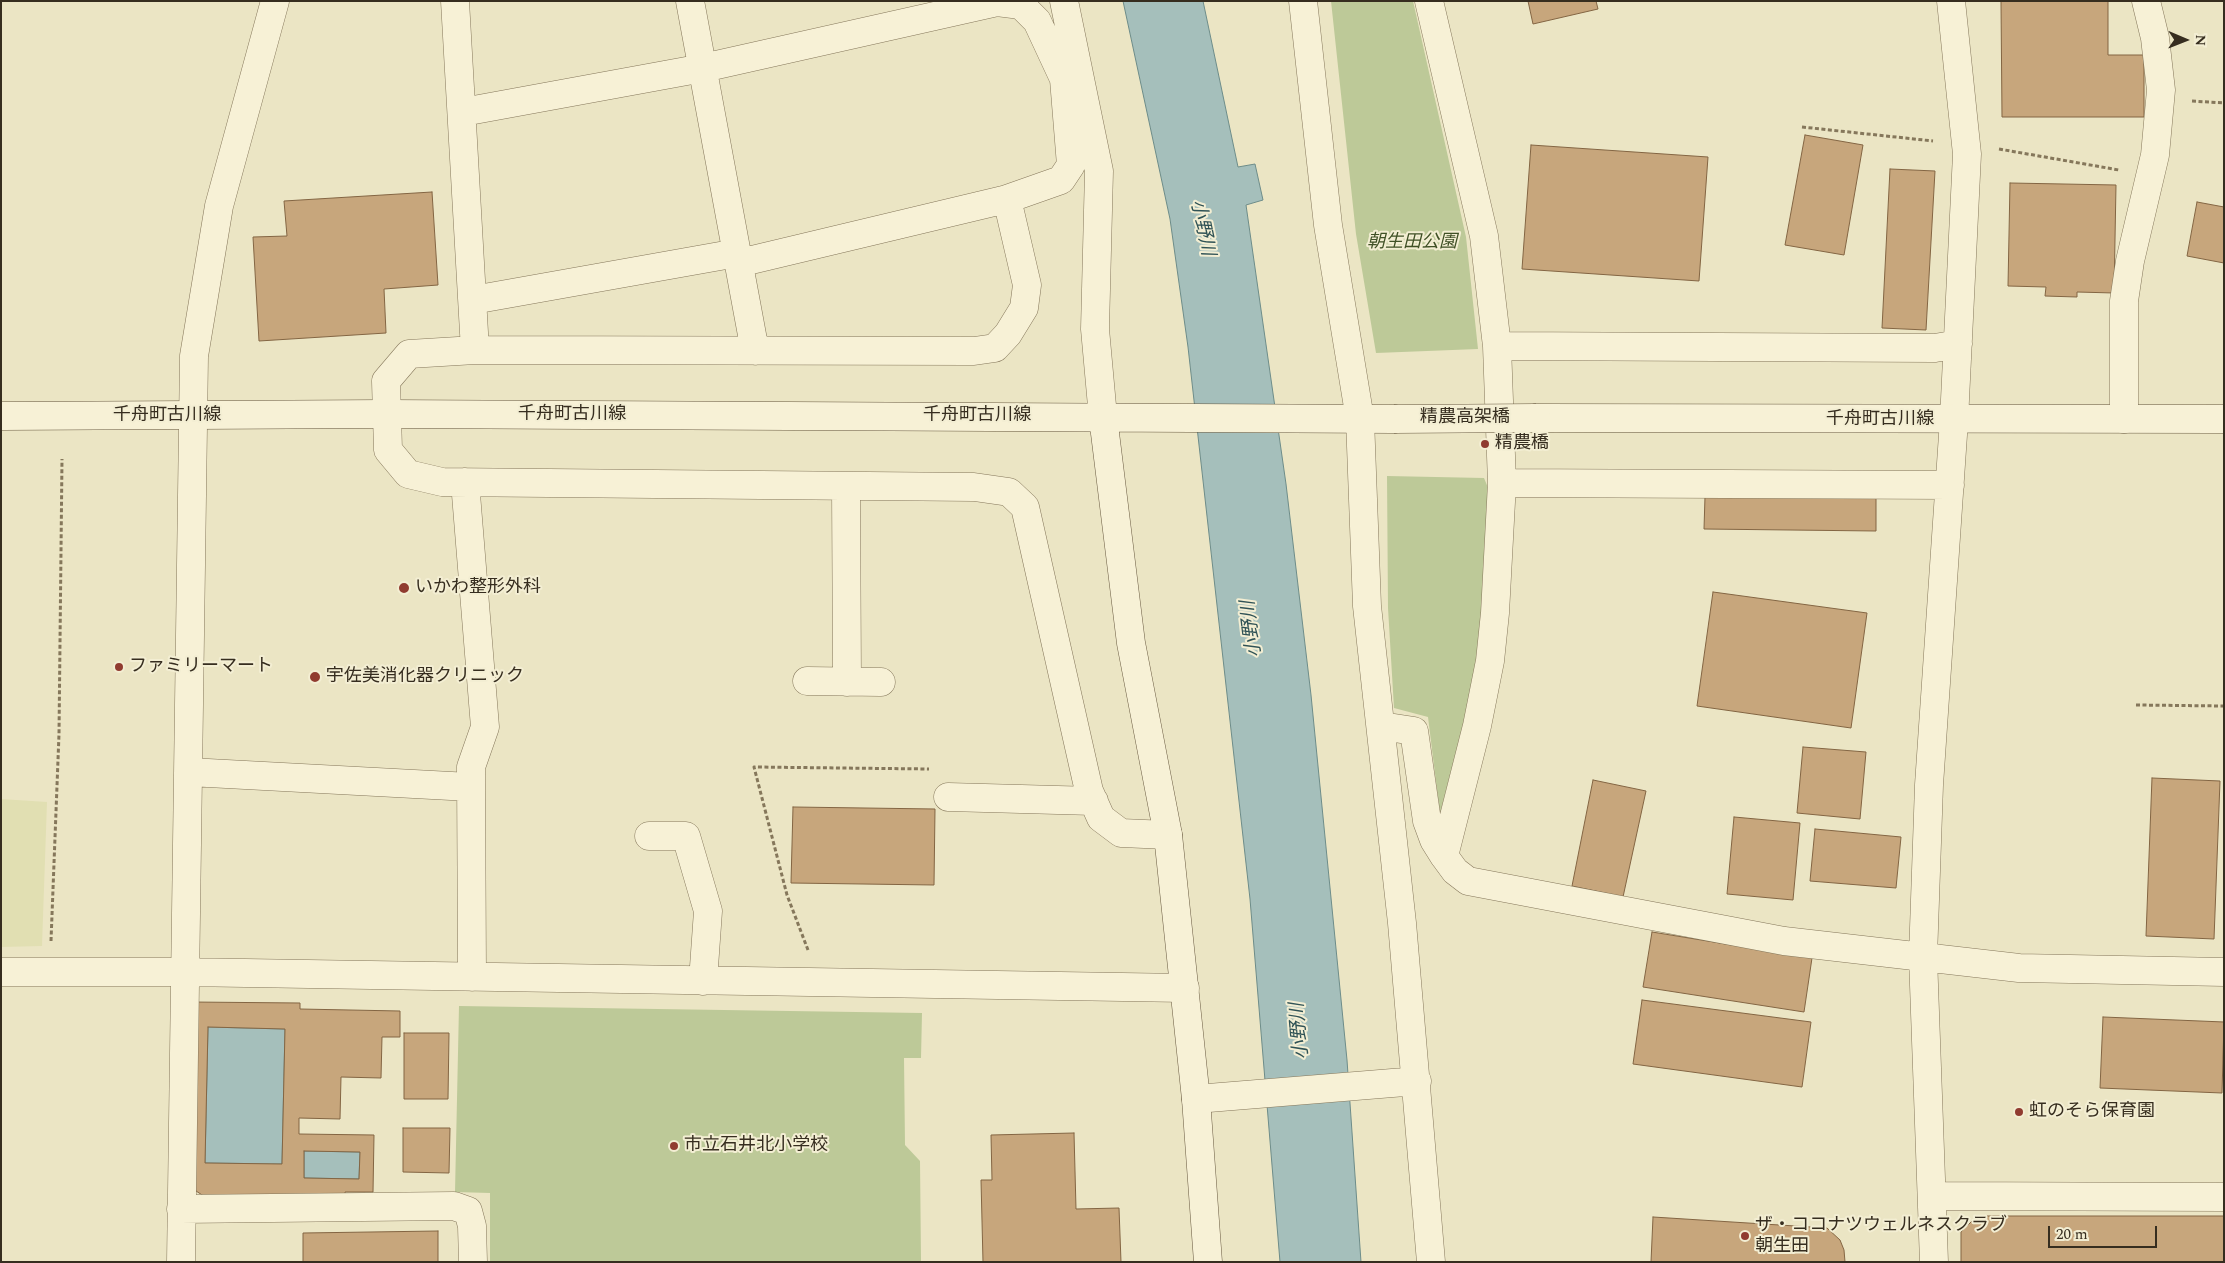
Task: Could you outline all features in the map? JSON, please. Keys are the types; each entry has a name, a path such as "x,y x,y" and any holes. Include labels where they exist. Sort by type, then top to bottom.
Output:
{"street":[{"path":"181,1262 183,972 189,772 194,356 219,206 275,1"},
{"path":"455,1 463,112 475,350"},
{"path":"690,1 755,351"},
{"path":"473,300 738,258 1007,199 1061,180 1070,165 1071,77 1064,1"},
{"path":"1302,1 1328,225 1360,419 1367,606 1380,726 1407,1082 1431,1262"},
{"path":"1429,1 1484,236 1497,346 1502,484 1495,612 1490,661 1462,788 1444,856"},
{"path":"1934,1262 1923,957 1929,785 1954,420 1967,154 1951,1"},
{"path":"2124,419 2124,301 2130,261 2155,155 2161,90 2155,38 2146,1"},
{"path":"463,112 702,68 997,2 1021,5 1037,21 1071,77 1099,171 1095,329 1103,417 1132,643 1168,835 1196,1099 1208,1262"},
{"path":"1007,199 1027,285 1024,308 1008,334 994,348 974,351 475,350 409,354 386,380 388,450 408,474 442,482 974,487 1009,492 1025,507 1089,791 1101,818 1121,833 1168,835"},
{"path":"1497,346 1935,348 1958,344"},
{"name":"千舟町古川線","path":"1,416 386,414 1360,419"},
{"name":"千舟町古川線","path":"1536,418 2224,419"},
{"name":"精農高架橋","path":"1360,419 1536,418"},
{"path":"465,482 484,726 470,766 472,977"},
{"path":"1502,484 1950,485"},
{"path":"846,486 847,682"},
{"path":"807,681 881,682"},
{"path":"1380,726 1414,731 1427,821 1434,840 1444,856 1455,871 1468,881 1784,941 2019,968 2224,972"},
{"path":"189,772 470,787"},
{"path":"948,798 1094,801"},
{"path":"649,836 686,836 708,911 704,981"},
{"path":"1,972 183,972 1185,988"},
{"path":"1196,1099 1407,1082"},
{"path":"1932,1196 2224,1197"},
{"path":"181,1209 454,1206 468,1211 472,1226 473,1262"}],"path":[{"path":"51,945 59,734 62,459"},
{"path":"2136,705 2224,706"},
{"path":"821,982 788,895 754,767 939,770"}],"shaded area":[{"path":"1,799 47,802 42,946 1,947"}],"green space":[{"name":"朝生田公園","path":"1331,1 1413,1 1466,237 1478,349 1376,353 1356,234"},
{"path":"1387,476 1484,478 1491,495 1479,664 1440,814 1428,717 1394,708 1388,608"},
{"path":"459,1006 922,1013 921,1058 904,1058 905,1145 920,1161 921,1262 490,1262 490,1193 455,1192"}],"water":[{"name":"小野川","path":"1123,1 1203,1 1238,167 1255,164 1263,200 1246,205 1286,484 1311,695 1347,1060 1361,1262 1280,1262 1250,899 1188,347 1170,219"},
{"path":"208,1027 285,1029 282,1164 205,1163"},
{"path":"304,1151 360,1152 359,1179 304,1178"}],"building":[{"path":"1528,1 1596,1 1598,9 1533,24"},
{"path":"2001,1 2108,1 2108,55 2144,55 2144,117 2002,117"},
{"path":"1805,135 1863,145 1844,255 1785,245"},
{"path":"1531,145 1708,157 1699,281 1522,269"},
{"path":"1890,169 1935,171 1926,330 1882,328"},
{"path":"2010,183 2116,185 2114,293 2077,292 2077,297 2045,296 2046,287 2008,286"},
{"path":"432,192 438,285 384,289 386,333 259,341 253,237 287,236 284,201"},
{"path":"2197,202 2224,207 2224,263 2187,256"},
{"path":"1705,497 1876,498 1876,531 1704,529"},
{"path":"1713,592 1867,613 1851,728 1697,706"},
{"path":"1803,747 1866,752 1860,819 1797,813"},
{"path":"2152,778 2220,781 2214,939 2146,936"},
{"path":"1593,780 1646,791 1623,897 1572,886"},
{"path":"793,807 935,809 934,885 791,883"},
{"path":"1734,817 1800,823 1793,900 1727,894"},
{"path":"1815,829 1901,837 1896,888 1810,881"},
{"path":"1652,932 1812,958 1804,1012 1643,987"},
{"path":"1642,1000 1811,1022 1802,1087 1633,1064"},
{"path":"190,1002 300,1003 300,1009 400,1011 400,1037 382,1037 381,1078 341,1077 340,1119 299,1118 299,1134 374,1135 373,1192 345,1192 346,1202 210,1200 196,1191 188,1178","holes":["208,1027 285,1029 282,1164 205,1163","304,1151 360,1152 359,1179 304,1178"]},
{"path":"2103,1017 2224,1022 2222,1093 2100,1088"},
{"path":"404,1033 449,1033 448,1099 404,1099"},
{"path":"403,1128 450,1128 449,1173 403,1172"},
{"path":"1074,1133 1076,1209 1119,1208 1121,1262 983,1262 981,1180 992,1180 991,1135"},
{"path":"1977,1216 2224,1216 2224,1262 1961,1262 1961,1232"},
{"name":"ザ・ココナツウェルネスクラブ 朝生田","path":"1653,1217 1827,1228 1840,1240 1844,1250 1845,1262 1651,1262"},
{"path":"438,1231 438,1262 303,1262 303,1233"}],"place":[{"name":"精農橋","path":"1485,444"},
{"name":"いかわ整形外科","path":"404,588"},
{"name":"ファミリーマート","path":"119,667"},
{"name":"宇佐美消化器クリニック","path":"315,677"},
{"name":"虹のそら保育園","path":"2019,1112"},
{"name":"市立石井北小学校","path":"674,1146"},
{"name":"ザ・ココナツウェルネスクラブ 朝生田","path":"1745,1236"}]}
